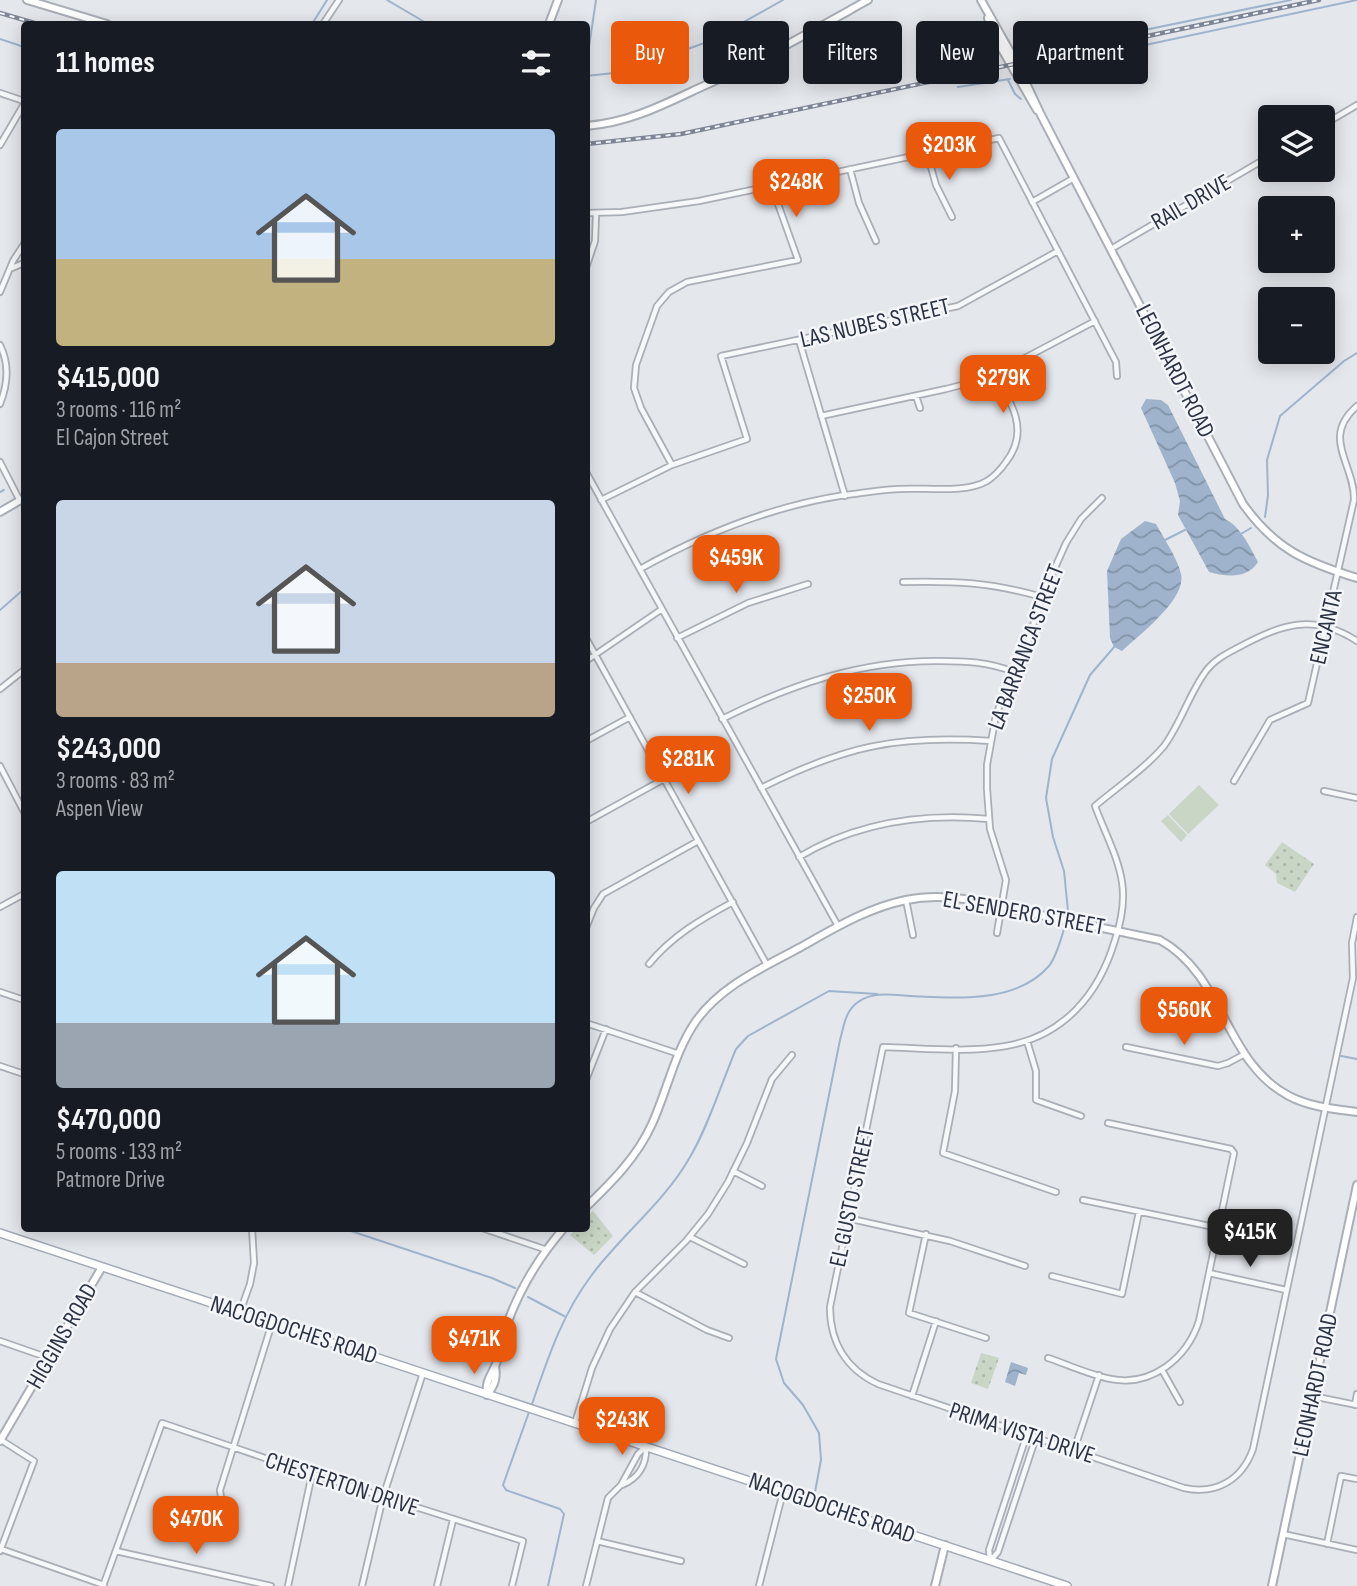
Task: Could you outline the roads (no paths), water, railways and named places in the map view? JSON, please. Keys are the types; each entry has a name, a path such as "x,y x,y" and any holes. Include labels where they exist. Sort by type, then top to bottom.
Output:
{"main road":[{"name":"NACOGDOCHES ROAD","path":"0,1233 1067,1586"}],"street":[{"path":"27,0 97,21"},
{"path":"325,21 339,0"},
{"path":"550,21 558,0"},
{"path":"590,125 624,121 645,114 732,73 868,0"},
{"name":"LEONHARDT ROAD","path":"981,0 1018,66 1232,482 1254,519 1268,535 1292,554 1357,578"},
{"path":"0,93 21,101"},
{"path":"1335,118 1357,105"},
{"path":"0,145 21,107"},
{"path":"590,213 622,212 699,201 999,138 1116,362 1117,376"},
{"path":"927,153 936,186 952,217"},
{"name":"RAIL DRIVE","path":"1111,249 1258,163"},
{"path":"850,169 859,204 876,241"},
{"path":"1032,202 1074,178"},
{"path":"601,500 672,465 641,408 634,388 636,365 657,306 669,292 687,282 797,260 774,185"},
{"path":"590,257 596,241 596,213"},
{"path":"0,292 1,284 21,249"},
{"name":"LAS NUBES STREET","path":"672,465 747,439 721,356 958,306 1059,251"},
{"path":"12,268 21,264"},
{"path":"821,416 916,396 994,375 1095,321"},
{"path":"799,340 845,495"},
{"path":"0,345 5,356 7,374 0,404"},
{"path":"639,569 717,531 776,511 845,495 896,489 968,488 990,479 1010,457 1018,435 1017,418 1012,403 994,375"},
{"path":"916,396 920,408"},
{"name":"ENCANTA","path":"1234,781 1270,720 1308,703 1354,494 1339,438 1345,420 1357,406"},
{"path":"0,462 21,497"},
{"path":"590,479 838,926"},
{"name":"LA BARRANCA STREET","path":"997,933 1006,880 994,848 989,819 986,772 991,741 1001,701 1026,646 1042,597 1073,531 1102,498"},
{"path":"0,512 21,500"},
{"path":"903,582 968,582 1001,586 1042,597"},
{"path":"677,638 748,603 808,584"},
{"path":"590,659 662,609"},
{"path":"1056,1192 943,1153 955,1091 956,1048 990,1048 1027,1041 1059,1025 1084,1002 1108,962 1122,910 1122,882 1095,806 1165,744 1202,676 1214,662 1280,627 1300,624 1326,628 1357,641"},
{"path":"590,645 767,965"},
{"path":"722,719 808,681 886,664 919,660 974,661 997,665 1014,672"},
{"path":"0,690 21,672"},
{"path":"590,739 630,717"},
{"path":"761,788 813,762 873,745 931,738 991,741"},
{"path":"0,766 21,806"},
{"path":"590,820 664,779"},
{"path":"1324,790 1357,797"},
{"path":"799,857 835,838 879,824 936,816 989,819"},
{"path":"590,918 603,894 698,841"},
{"path":"0,907 21,896"},
{"name":"EL SENDERO STREET","path":"590,1202 626,1166 639,1147 651,1127 694,1024 711,1003 729,988 838,926 875,909 906,900 945,896 1160,940 1188,960 1205,982 1245,1054 1258,1072 1278,1090 1303,1102 1357,1112"},
{"path":"906,900 913,935"},
{"path":"649,964 693,924 733,902"},
{"path":"1209,1273 1286,1290 1353,978 1352,943 1357,917"},
{"path":"0,992 21,999"},
{"path":"590,1024 680,1054"},
{"path":"590,1070 606,1029"},
{"path":"1027,1041 1035,1071 1036,1100 1081,1116"},
{"name":"EL GUSTO STREET","path":"837,1346 831,1325 830,1307 883,1047 956,1048"},
{"path":"1126,1047 1212,1066 1223,1065 1245,1054"},
{"path":"575,1423 602,1344 617,1316 635,1292 690,1237 708,1214 747,1143 772,1079 792,1055"},
{"path":"0,1066 21,1073"},
{"path":"1048,1358 1122,1380 1144,1377 1162,1370 1179,1357 1193,1337 1199,1321 1234,1153 1231,1149 1108,1123"},
{"path":"733,1171 762,1186"},
{"name":"LEONHARDT ROAD","path":"1272,1586 1357,1185"},
{"path":"1083,1200 1219,1228"},
{"path":"1052,1276 1122,1294 1139,1212"},
{"path":"847,1218 926,1234 1025,1266"},
{"path":"240,1312 254,1263 252,1232"},
{"path":"494,1232 547,1250"},
{"path":"487,1395 494,1387 497,1376 495,1366 514,1307 547,1250 561,1232"},
{"path":"926,1234 909,1313 986,1338"},
{"path":"690,1237 744,1264"},
{"name":"HIGGINS ROAD","path":"0,1440 102,1267"},
{"name":"PRIMA VISTA DRIVE","path":"837,1346 852,1368 865,1378 1184,1488 1206,1490 1222,1485 1243,1469 1252,1449 1286,1290"},
{"path":"635,1292 729,1338"},
{"path":"912,1396 936,1321"},
{"path":"221,1497 220,1490 272,1323"},
{"path":"0,1350 2,1342 49,1358"},
{"path":"1162,1370 1180,1402"},
{"path":"362,1586 383,1497 423,1373"},
{"path":"1074,1450 1099,1375"},
{"path":"1312,1396 1356,1405 1357,1394"},
{"name":"CHESTERTON DRIVE","path":"116,1551 162,1423 523,1541 512,1586"},
{"path":"990,1560 989,1550 1027,1434"},
{"path":"990,1560 999,1552 1036,1437"},
{"path":"0,1440 34,1461 1,1550 104,1586 116,1551 271,1586"},
{"path":"621,1485 638,1454 646,1446"},
{"path":"586,1586 608,1498 621,1485 639,1474 647,1456 646,1446"},
{"path":"288,1586 312,1474"},
{"path":"1328,1544 1341,1476 1357,1479"},
{"path":"768,1586 760,1585 783,1491"},
{"path":"437,1586 453,1520"},
{"path":"1283,1534 1357,1550"},
{"path":"597,1541 681,1561"},
{"path":"935,1586 945,1545"}],"water":[{"path":"1146,399 1161,400 1168,405 1225,519 1240,532 1258,562 1253,568 1230,576 1209,572 1178,515 1180,501 1175,483 1141,408"},
{"path":"1145,521 1156,524 1170,548 1181,574 1181,584 1177,594 1160,616 1122,651 1114,647 1110,638 1107,571 1121,539"},
{"path":"1011,1362 1028,1368 1026,1375 1019,1373 1015,1386 1005,1382"}],"waterway":[{"path":"314,21 327,0"},
{"path":"387,0 423,21"},
{"path":"590,40 596,0"},
{"path":"590,76 623,72 710,41 783,0"},
{"path":"1148,29 1291,0"},
{"path":"1148,44 1357,0"},
{"path":"0,39 21,46"},
{"path":"958,87 1010,79"},
{"path":"1008,80 1015,94 1021,99"},
{"path":"1265,517 1268,495 1267,460 1280,416 1357,353"},
{"path":"0,492 4,490"},
{"path":"1239,535 1251,528"},
{"path":"1165,540 1185,530"},
{"path":"0,610 21,592"},
{"path":"1068,911 1064,871 1053,837 1046,798 1052,759 1090,675 1115,646"},
{"path":"815,1492 821,1460 819,1433 803,1405 784,1383 776,1359 840,1040 848,1014 858,1002 877,995 984,996 1020,987 1035,978 1052,962 1065,926"},
{"path":"531,1407 556,1339 580,1291 680,1174 703,1132 736,1049 748,1036 829,991 877,994"},
{"path":"1341,1056 1357,1059"},
{"path":"354,1232 515,1288"},
{"path":"528,1297 564,1316"},
{"path":"529,1412 503,1485 506,1490 560,1509 564,1514 548,1586"}],"railway":[{"path":"590,144 681,134 1319,0"},
{"path":"0,13 28,21"}]}
